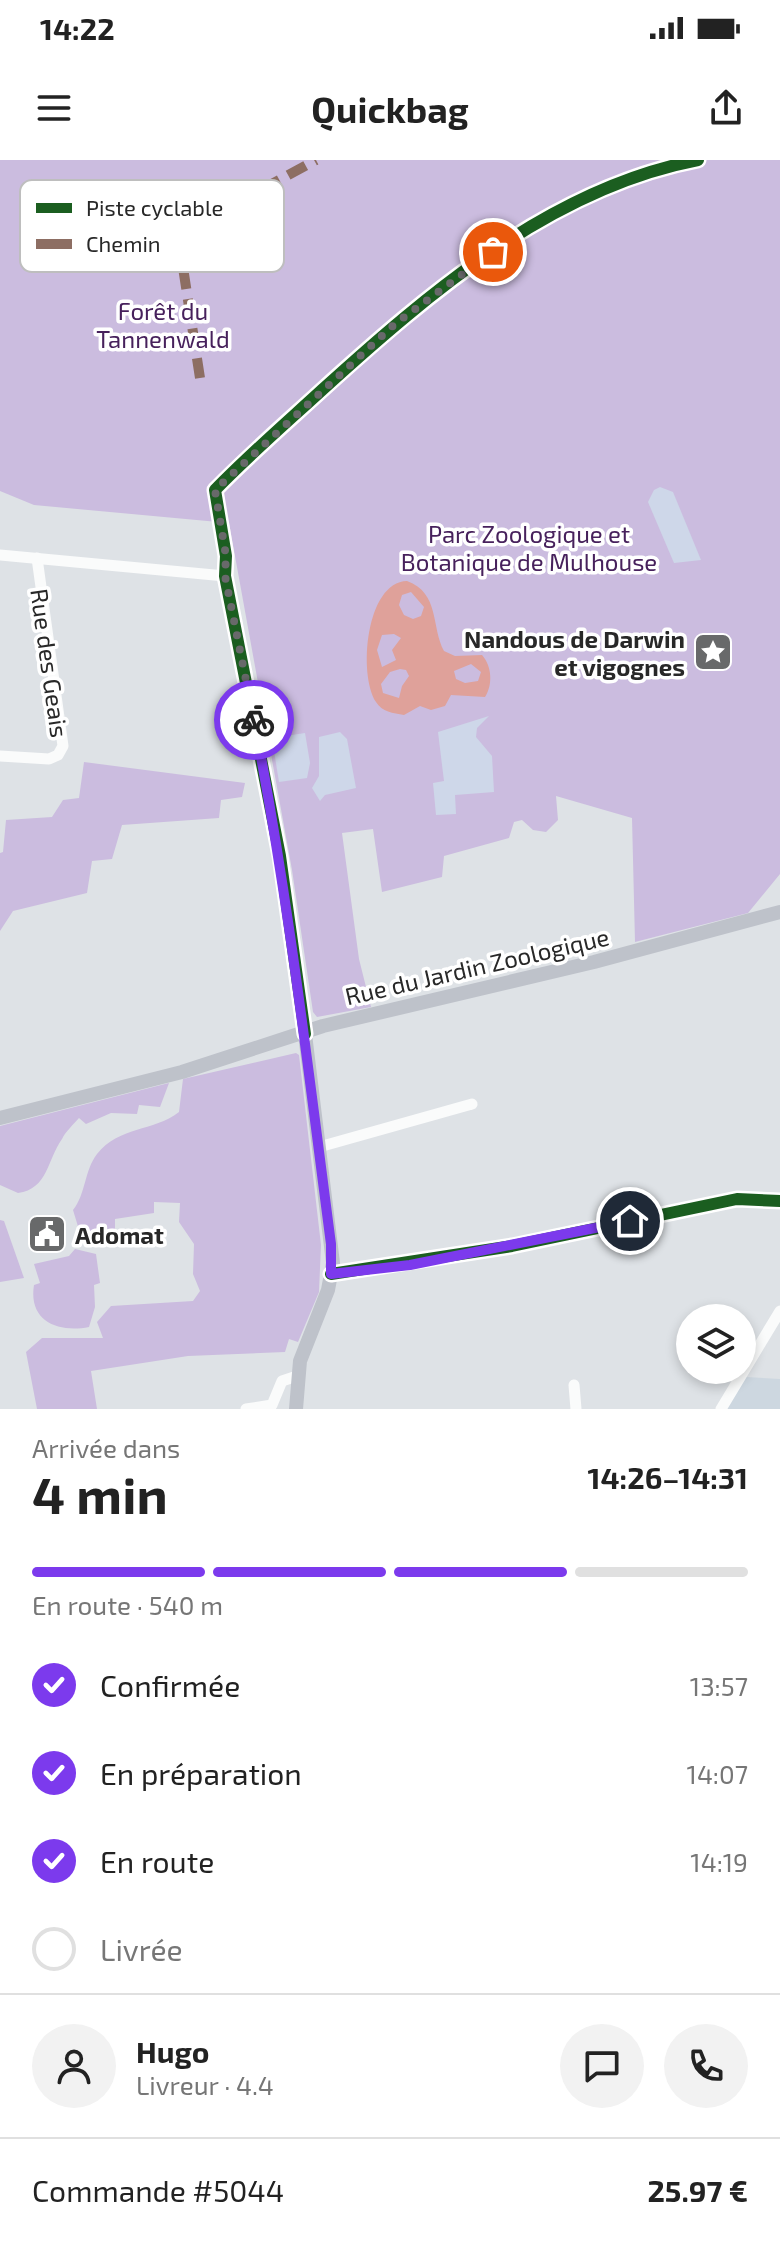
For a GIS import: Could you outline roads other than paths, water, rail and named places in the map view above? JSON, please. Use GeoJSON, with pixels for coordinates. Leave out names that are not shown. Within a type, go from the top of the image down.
{"type":"FeatureCollection","features":[{"type":"Feature","properties":{"kind":"main road","name":"Rue du Jardin Zoologique"},"geometry":{"type":"LineString","coordinates":[[0,1118],[182,1072],[323,1026],[580,965],[780,912]]}},
{"type":"Feature","properties":{"kind":"main road"},"geometry":{"type":"LineString","coordinates":[[296,1409],[297,1376],[331,1274],[332,1252],[305,1034]]}},
{"type":"Feature","properties":{"kind":"street"},"geometry":{"type":"LineString","coordinates":[[305,1034],[280,856],[225,576],[226,556],[215,490],[396,323],[493,252],[578,200],[623,180],[698,160]]}},
{"type":"Feature","properties":{"kind":"street"},"geometry":{"type":"LineString","coordinates":[[0,555],[225,576]]}},
{"type":"Feature","properties":{"kind":"street","name":"Rue des Geais"},"geometry":{"type":"LineString","coordinates":[[0,756],[49,759],[58,755],[63,746],[37,558]]}},
{"type":"Feature","properties":{"kind":"street"},"geometry":{"type":"LineString","coordinates":[[319,1147],[472,1104]]}},
{"type":"Feature","properties":{"kind":"street"},"geometry":{"type":"LineString","coordinates":[[331,1274],[512,1246],[737,1199],[780,1201]]}},
{"type":"Feature","properties":{"kind":"street"},"geometry":{"type":"LineString","coordinates":[[721,1409],[780,1311]]}},
{"type":"Feature","properties":{"kind":"street"},"geometry":{"type":"LineString","coordinates":[[246,1409],[272,1405],[282,1381],[297,1376]]}},
{"type":"Feature","properties":{"kind":"street"},"geometry":{"type":"LineString","coordinates":[[574,1385],[576,1409]]}},
{"type":"Feature","properties":{"kind":"place","name":"Nandous de Darwin et vigognes"},"geometry":{"type":"Point","coordinates":[713,652]}},
{"type":"Feature","properties":{"kind":"place","name":"Adomat"},"geometry":{"type":"Point","coordinates":[47,1234]}},
{"type":"Feature","properties":{"kind":"park label","name":"Forêt du Tannenwald"},"geometry":{"type":"Point","coordinates":[163,324]}},
{"type":"Feature","properties":{"kind":"park label","name":"Parc Zoologique et Botanique de Mulhouse"},"geometry":{"type":"Point","coordinates":[529,547]}}]}
